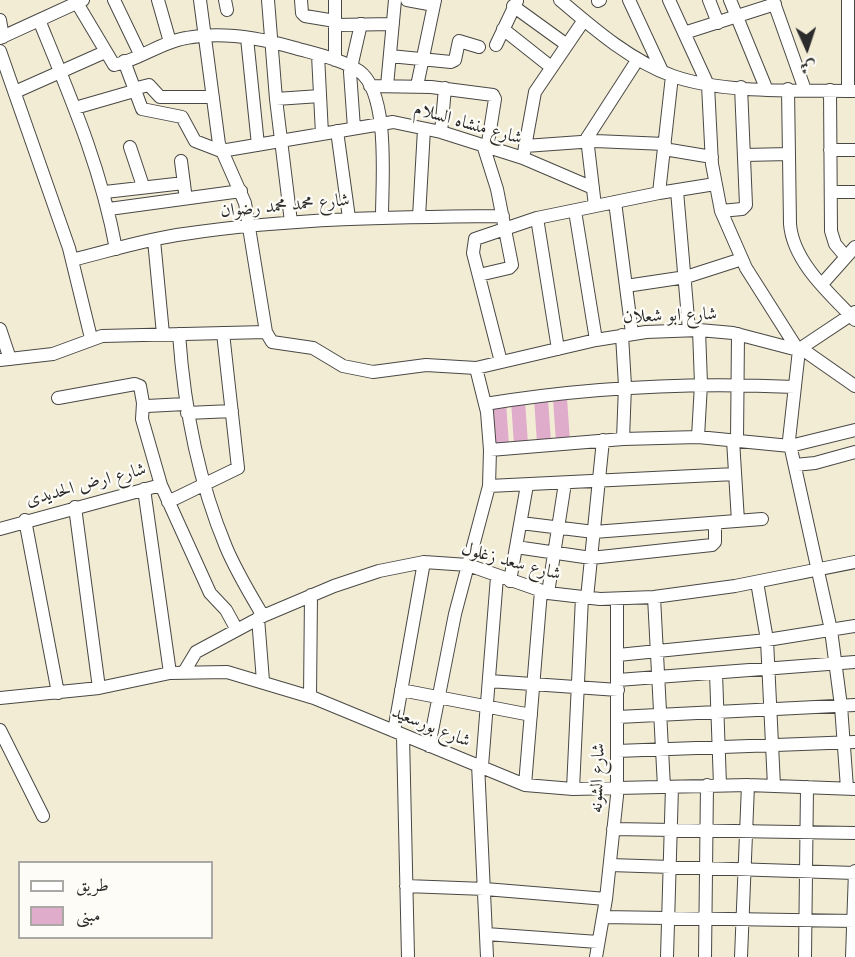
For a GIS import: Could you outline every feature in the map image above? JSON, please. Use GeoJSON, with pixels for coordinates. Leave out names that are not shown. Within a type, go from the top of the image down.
{"type":"FeatureCollection","features":[{"type":"Feature","properties":{"kind":"street"},"geometry":{"type":"LineString","coordinates":[[114,0],[140,54]]}},
{"type":"Feature","properties":{"kind":"street"},"geometry":{"type":"LineString","coordinates":[[158,0],[170,42]]}},
{"type":"Feature","properties":{"kind":"street"},"geometry":{"type":"LineString","coordinates":[[0,329],[5,360],[61,352],[91,338],[266,332],[241,191],[221,151],[200,0]]}},
{"type":"Feature","properties":{"kind":"street"},"geometry":{"type":"LineString","coordinates":[[268,0],[276,99],[291,222]]}},
{"type":"Feature","properties":{"kind":"street"},"geometry":{"type":"LineString","coordinates":[[301,0],[304,15],[335,23],[393,24]]}},
{"type":"Feature","properties":{"kind":"street"},"geometry":{"type":"LineString","coordinates":[[335,0],[335,60]]}},
{"type":"Feature","properties":{"kind":"street"},"geometry":{"type":"LineString","coordinates":[[387,86],[395,0]]}},
{"type":"Feature","properties":{"kind":"street"},"geometry":{"type":"LineString","coordinates":[[406,0],[435,2],[417,86]]}},
{"type":"Feature","properties":{"kind":"street"},"geometry":{"type":"LineString","coordinates":[[560,0],[638,59],[667,73],[708,85],[851,91],[848,0]]}},
{"type":"Feature","properties":{"kind":"street"},"geometry":{"type":"LineString","coordinates":[[629,0],[667,73],[664,147],[659,193]]}},
{"type":"Feature","properties":{"kind":"street"},"geometry":{"type":"LineString","coordinates":[[669,0],[708,85],[715,184],[721,211],[742,259],[800,350],[855,386]]}},
{"type":"Feature","properties":{"kind":"street"},"geometry":{"type":"LineString","coordinates":[[709,0],[718,23]]}},
{"type":"Feature","properties":{"kind":"street"},"geometry":{"type":"LineString","coordinates":[[730,0],[766,88]]}},
{"type":"Feature","properties":{"kind":"street"},"geometry":{"type":"LineString","coordinates":[[0,20],[1,37],[76,2],[112,64],[121,63],[170,42],[206,36],[271,41],[351,67],[363,75],[370,86],[382,123],[382,216]]}},
{"type":"Feature","properties":{"kind":"street"},"geometry":{"type":"LineString","coordinates":[[684,33],[737,17],[774,2],[805,90]]}},
{"type":"Feature","properties":{"kind":"street"},"geometry":{"type":"LineString","coordinates":[[496,45],[515,3],[567,45]]}},
{"type":"Feature","properties":{"kind":"street"},"geometry":{"type":"LineString","coordinates":[[39,20],[75,108],[105,192],[116,249]]}},
{"type":"Feature","properties":{"kind":"street"},"geometry":{"type":"LineString","coordinates":[[584,20],[532,98],[524,152],[586,141],[664,147],[712,157]]}},
{"type":"Feature","properties":{"kind":"street"},"geometry":{"type":"LineString","coordinates":[[354,128],[351,67],[361,24]]}},
{"type":"Feature","properties":{"kind":"street"},"geometry":{"type":"LineString","coordinates":[[502,29],[552,67]]}},
{"type":"Feature","properties":{"kind":"street"},"geometry":{"type":"LineString","coordinates":[[247,38],[258,145]]}},
{"type":"Feature","properties":{"kind":"street"},"geometry":{"type":"LineString","coordinates":[[390,56],[453,61],[459,41],[478,47]]}},
{"type":"Feature","properties":{"kind":"street"},"geometry":{"type":"LineString","coordinates":[[0,51],[72,260],[91,338]]}},
{"type":"Feature","properties":{"kind":"street"},"geometry":{"type":"LineString","coordinates":[[15,92],[105,52]]}},
{"type":"Feature","properties":{"kind":"street"},"geometry":{"type":"LineString","coordinates":[[318,55],[322,134]]}},
{"type":"Feature","properties":{"kind":"street"},"geometry":{"type":"LineString","coordinates":[[595,206],[586,141],[638,59]]}},
{"type":"Feature","properties":{"kind":"street"},"geometry":{"type":"LineString","coordinates":[[121,63],[142,109],[182,117],[195,141],[221,151]]}},
{"type":"Feature","properties":{"kind":"street"},"geometry":{"type":"LineString","coordinates":[[75,108],[149,85],[160,97],[213,98]]}},
{"type":"Feature","properties":{"kind":"street"},"geometry":{"type":"LineString","coordinates":[[370,86],[445,88],[490,94],[495,97],[486,148],[505,223],[512,266],[478,275]]}},
{"type":"Feature","properties":{"kind":"street"},"geometry":{"type":"LineString","coordinates":[[721,211],[742,209],[746,206],[741,87]]}},
{"type":"Feature","properties":{"kind":"street"},"geometry":{"type":"LineString","coordinates":[[441,132],[445,88]]}},
{"type":"Feature","properties":{"kind":"street"},"geometry":{"type":"LineString","coordinates":[[788,88],[790,233],[801,258],[822,284],[854,316],[800,350]]}},
{"type":"Feature","properties":{"kind":"street"},"geometry":{"type":"LineString","coordinates":[[830,90],[832,238],[846,257]]}},
{"type":"Feature","properties":{"kind":"street"},"geometry":{"type":"LineString","coordinates":[[276,99],[320,96]]}},
{"type":"Feature","properties":{"kind":"street","name":"شارع منشاه السلام"},"geometry":{"type":"LineString","coordinates":[[221,151],[382,123],[441,132],[486,148],[524,152],[593,188]]}},
{"type":"Feature","properties":{"kind":"street"},"geometry":{"type":"LineString","coordinates":[[419,217],[424,129]]}},
{"type":"Feature","properties":{"kind":"street"},"geometry":{"type":"LineString","coordinates":[[337,131],[349,218]]}},
{"type":"Feature","properties":{"kind":"street"},"geometry":{"type":"LineString","coordinates":[[130,147],[143,186]]}},
{"type":"Feature","properties":{"kind":"street"},"geometry":{"type":"LineString","coordinates":[[830,150],[855,150]]}},
{"type":"Feature","properties":{"kind":"street"},"geometry":{"type":"LineString","coordinates":[[744,154],[789,153]]}},
{"type":"Feature","properties":{"kind":"street"},"geometry":{"type":"LineString","coordinates":[[182,161],[186,199]]}},
{"type":"Feature","properties":{"kind":"street"},"geometry":{"type":"LineString","coordinates":[[105,192],[184,183]]}},
{"type":"Feature","properties":{"kind":"street"},"geometry":{"type":"LineString","coordinates":[[501,362],[472,253],[473,242],[479,237],[505,223],[715,184]]}},
{"type":"Feature","properties":{"kind":"street"},"geometry":{"type":"LineString","coordinates":[[109,209],[241,191]]}},
{"type":"Feature","properties":{"kind":"street"},"geometry":{"type":"LineString","coordinates":[[677,191],[701,384],[698,437]]}},
{"type":"Feature","properties":{"kind":"street"},"geometry":{"type":"LineString","coordinates":[[831,192],[855,192]]}},
{"type":"Feature","properties":{"kind":"street"},"geometry":{"type":"LineString","coordinates":[[615,202],[626,286],[627,334],[623,439]]}},
{"type":"Feature","properties":{"kind":"street"},"geometry":{"type":"LineString","coordinates":[[574,211],[596,340]]}},
{"type":"Feature","properties":{"kind":"street","name":"شارع محمد محمد رضوان"},"geometry":{"type":"LineString","coordinates":[[72,260],[182,234],[291,222],[382,216],[505,223]]}},
{"type":"Feature","properties":{"kind":"street"},"geometry":{"type":"LineString","coordinates":[[537,218],[558,349]]}},
{"type":"Feature","properties":{"kind":"street"},"geometry":{"type":"LineString","coordinates":[[154,240],[163,334]]}},
{"type":"Feature","properties":{"kind":"street"},"geometry":{"type":"LineString","coordinates":[[822,284],[855,247]]}},
{"type":"Feature","properties":{"kind":"street"},"geometry":{"type":"LineString","coordinates":[[626,286],[686,277],[742,259]]}},
{"type":"Feature","properties":{"kind":"street","name":"شارع ابو شعلان"},"geometry":{"type":"LineString","coordinates":[[266,332],[269,339],[275,343],[313,348],[343,366],[362,372],[426,365],[476,368],[627,334],[694,330],[738,334],[800,350]]}},
{"type":"Feature","properties":{"kind":"street"},"geometry":{"type":"LineString","coordinates":[[168,502],[238,468],[223,333]]}},
{"type":"Feature","properties":{"kind":"street"},"geometry":{"type":"LineString","coordinates":[[179,334],[186,409],[206,483],[226,548],[261,617],[263,681]]}},
{"type":"Feature","properties":{"kind":"street"},"geometry":{"type":"LineString","coordinates":[[738,334],[735,440],[738,521]]}},
{"type":"Feature","properties":{"kind":"street"},"geometry":{"type":"LineString","coordinates":[[800,350],[790,446],[831,630],[841,706],[849,742],[851,789]]}},
{"type":"Feature","properties":{"kind":"street"},"geometry":{"type":"LineString","coordinates":[[429,746],[455,614],[489,486],[490,450],[485,404],[476,368]]}},
{"type":"Feature","properties":{"kind":"street"},"geometry":{"type":"LineString","coordinates":[[485,404],[555,392],[625,386],[737,384],[795,387]]}},
{"type":"Feature","properties":{"kind":"street"},"geometry":{"type":"LineString","coordinates":[[58,398],[138,385],[143,404],[142,419],[160,485]]}},
{"type":"Feature","properties":{"kind":"street"},"geometry":{"type":"LineString","coordinates":[[143,404],[232,411]]}},
{"type":"Feature","properties":{"kind":"street"},"geometry":{"type":"LineString","coordinates":[[490,450],[603,440],[698,437],[790,446],[855,430]]}},
{"type":"Feature","properties":{"kind":"street"},"geometry":{"type":"LineString","coordinates":[[573,789],[585,597],[603,440]]}},
{"type":"Feature","properties":{"kind":"street"},"geometry":{"type":"LineString","coordinates":[[795,465],[815,463],[855,452]]}},
{"type":"Feature","properties":{"kind":"street"},"geometry":{"type":"LineString","coordinates":[[489,486],[735,474]]}},
{"type":"Feature","properties":{"kind":"street"},"geometry":{"type":"LineString","coordinates":[[525,785],[533,684],[544,592],[554,555],[565,483]]}},
{"type":"Feature","properties":{"kind":"street","name":"شارع ارض الحديدى"},"geometry":{"type":"LineString","coordinates":[[0,529],[25,520],[160,485],[210,593],[226,610],[237,630]]}},
{"type":"Feature","properties":{"kind":"street"},"geometry":{"type":"LineString","coordinates":[[510,581],[527,485]]}},
{"type":"Feature","properties":{"kind":"street"},"geometry":{"type":"LineString","coordinates":[[144,489],[170,673]]}},
{"type":"Feature","properties":{"kind":"street"},"geometry":{"type":"LineString","coordinates":[[75,507],[99,688]]}},
{"type":"Feature","properties":{"kind":"street"},"geometry":{"type":"LineString","coordinates":[[521,523],[594,532],[762,519]]}},
{"type":"Feature","properties":{"kind":"street"},"geometry":{"type":"LineString","coordinates":[[25,520],[58,693]]}},
{"type":"Feature","properties":{"kind":"street"},"geometry":{"type":"LineString","coordinates":[[516,547],[554,555],[591,558],[712,545],[716,539],[715,523]]}},
{"type":"Feature","properties":{"kind":"street"},"geometry":{"type":"LineString","coordinates":[[408,957],[398,734],[401,690],[424,562]]}},
{"type":"Feature","properties":{"kind":"street","name":"شارع سعد زغلول"},"geometry":{"type":"LineString","coordinates":[[184,672],[196,651],[261,617],[311,595],[379,571],[424,562],[468,565],[544,592],[617,599],[654,597],[757,582],[855,562]]}},
{"type":"Feature","properties":{"kind":"street"},"geometry":{"type":"LineString","coordinates":[[487,957],[480,765],[497,577]]}},
{"type":"Feature","properties":{"kind":"street"},"geometry":{"type":"LineString","coordinates":[[757,582],[767,640],[774,786]]}},
{"type":"Feature","properties":{"kind":"street"},"geometry":{"type":"LineString","coordinates":[[310,697],[311,595]]}},
{"type":"Feature","properties":{"kind":"street"},"geometry":{"type":"LineString","coordinates":[[654,597],[662,750],[668,787],[670,830],[667,957]]}},
{"type":"Feature","properties":{"kind":"street","name":"شارع الشونه"},"geometry":{"type":"LineString","coordinates":[[596,957],[606,899],[617,788],[617,599]]}},
{"type":"Feature","properties":{"kind":"street"},"geometry":{"type":"LineString","coordinates":[[618,655],[657,653],[767,640],[855,626]]}},
{"type":"Feature","properties":{"kind":"street"},"geometry":{"type":"LineString","coordinates":[[489,681],[578,687],[618,685],[658,677],[855,662]]}},
{"type":"Feature","properties":{"kind":"street","name":"شارع بورسعيد"},"geometry":{"type":"LineString","coordinates":[[0,698],[99,688],[170,673],[227,672],[310,697],[525,785],[573,789],[714,785],[851,789]]}},
{"type":"Feature","properties":{"kind":"street"},"geometry":{"type":"LineString","coordinates":[[705,957],[707,831],[719,747],[716,673]]}},
{"type":"Feature","properties":{"kind":"street"},"geometry":{"type":"LineString","coordinates":[[401,690],[531,715]]}},
{"type":"Feature","properties":{"kind":"street"},"geometry":{"type":"LineString","coordinates":[[618,717],[855,705]]}},
{"type":"Feature","properties":{"kind":"street"},"geometry":{"type":"LineString","coordinates":[[0,730],[43,816]]}},
{"type":"Feature","properties":{"kind":"street"},"geometry":{"type":"LineString","coordinates":[[617,751],[849,742]]}},
{"type":"Feature","properties":{"kind":"street"},"geometry":{"type":"LineString","coordinates":[[741,957],[748,785]]}},
{"type":"Feature","properties":{"kind":"street"},"geometry":{"type":"LineString","coordinates":[[805,957],[807,787]]}},
{"type":"Feature","properties":{"kind":"street"},"geometry":{"type":"LineString","coordinates":[[614,830],[855,833]]}},
{"type":"Feature","properties":{"kind":"street"},"geometry":{"type":"LineString","coordinates":[[610,865],[855,872],[852,957]]}},
{"type":"Feature","properties":{"kind":"street"},"geometry":{"type":"LineString","coordinates":[[406,886],[485,888],[606,899]]}},
{"type":"Feature","properties":{"kind":"street"},"geometry":{"type":"LineString","coordinates":[[603,917],[854,921]]}},
{"type":"Feature","properties":{"kind":"street"},"geometry":{"type":"LineString","coordinates":[[486,934],[598,942]]}},
{"type":"Feature","properties":{"kind":"building"},"geometry":{"type":"Polygon","coordinates":[[[567,398],[570,441],[556,442],[553,399],[567,398]]]}},
{"type":"Feature","properties":{"kind":"building"},"geometry":{"type":"Polygon","coordinates":[[[534,399],[548,399],[551,442],[537,443],[534,399]]]}},
{"type":"Feature","properties":{"kind":"building"},"geometry":{"type":"Polygon","coordinates":[[[511,401],[525,401],[528,444],[514,445],[511,401]]]}},
{"type":"Feature","properties":{"kind":"building"},"geometry":{"type":"Polygon","coordinates":[[[506,402],[509,445],[495,446],[492,403],[506,402]]]}}]}
